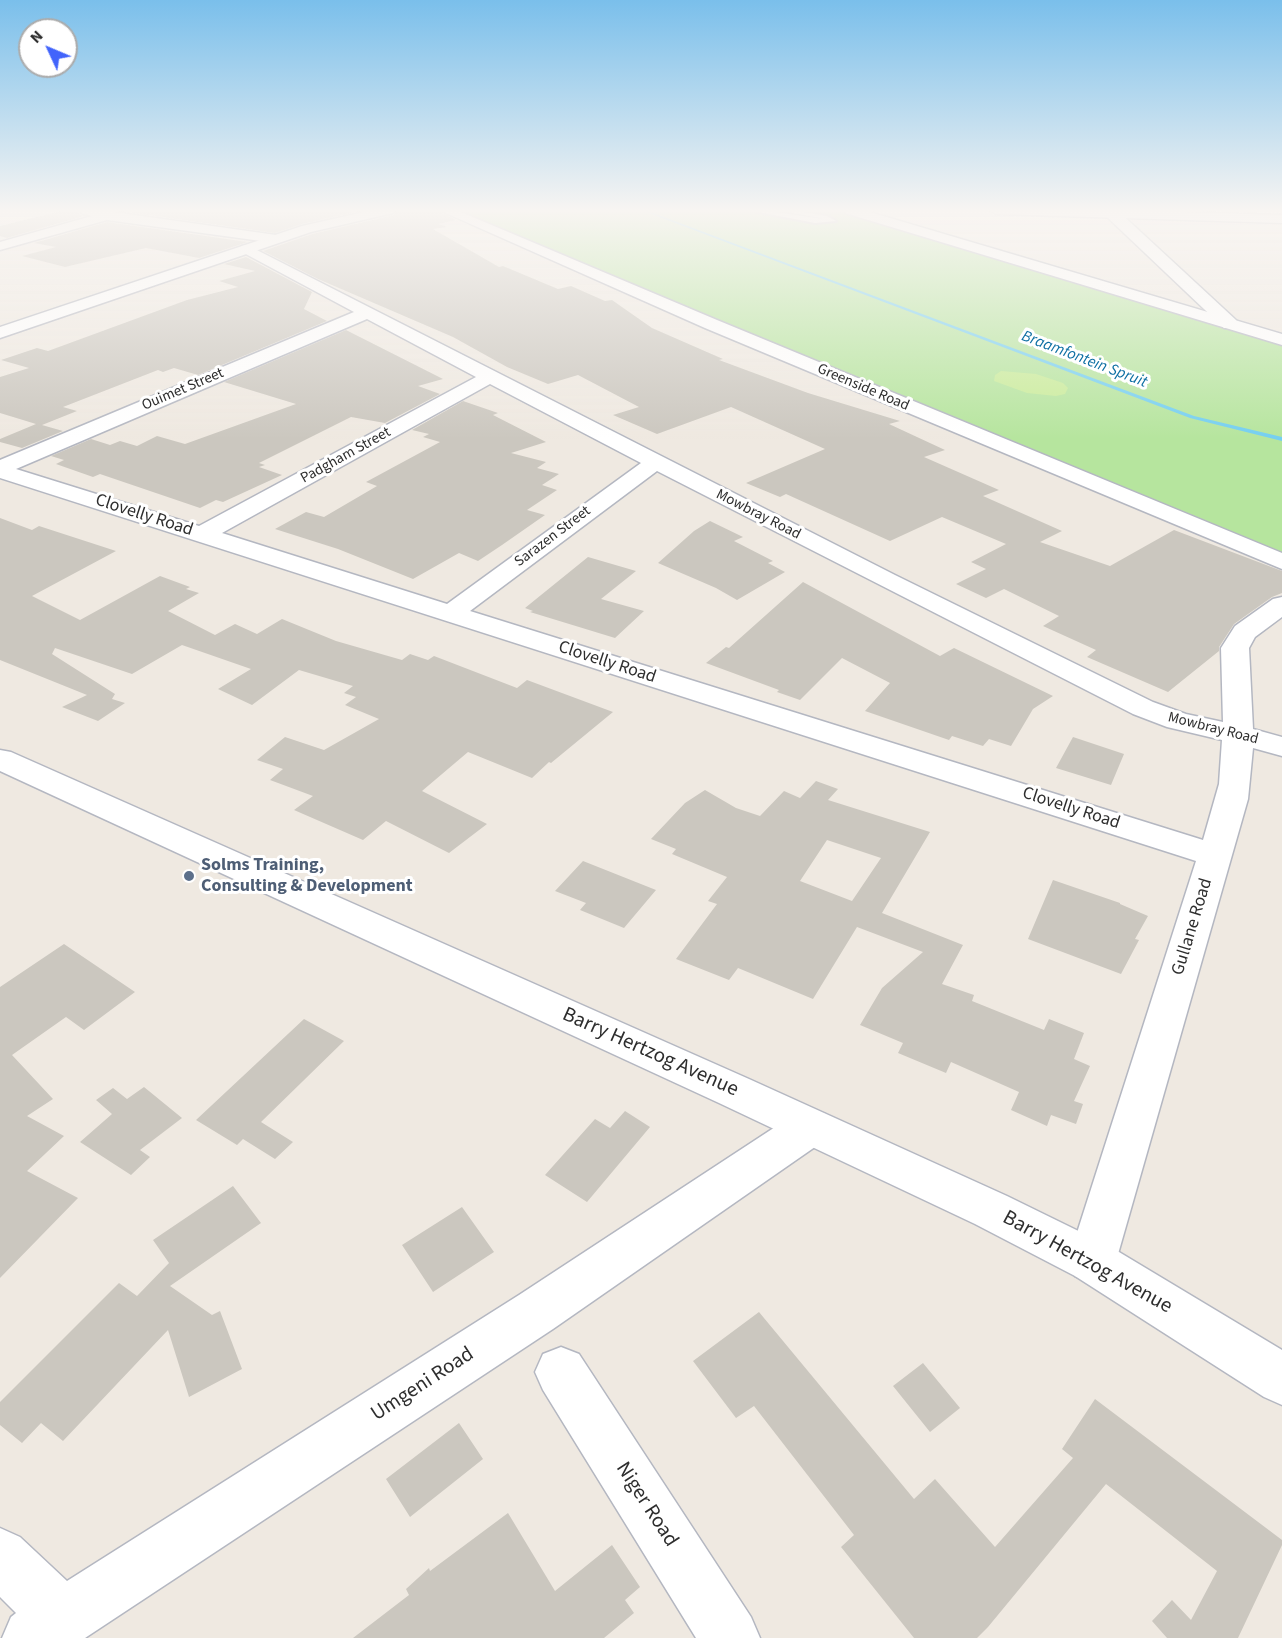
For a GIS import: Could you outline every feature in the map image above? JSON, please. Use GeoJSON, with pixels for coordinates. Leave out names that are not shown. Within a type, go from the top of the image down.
{"type":"FeatureCollection","features":[{"type":"Feature","properties":{"kind":"street"},"geometry":{"type":"LineString","coordinates":[[0,333],[137,286]]}},
{"type":"Feature","properties":{"kind":"street","name":"Mowbray Road"},"geometry":{"type":"LineString","coordinates":[[317,286],[886,580],[1143,708],[1178,721],[1238,734],[1282,747]]}},
{"type":"Feature","properties":{"kind":"street","name":"Greenside Road"},"geometry":{"type":"LineString","coordinates":[[623,286],[1282,562]]}},
{"type":"Feature","properties":{"kind":"street"},"geometry":{"type":"LineString","coordinates":[[1105,286],[1282,340]]}},
{"type":"Feature","properties":{"kind":"street"},"geometry":{"type":"LineString","coordinates":[[1190,286],[1230,324]]}},
{"type":"Feature","properties":{"kind":"street","name":"Ouimet Street"},"geometry":{"type":"LineString","coordinates":[[0,470],[366,313]]}},
{"type":"Feature","properties":{"kind":"street","name":"Padgham Street"},"geometry":{"type":"LineString","coordinates":[[201,535],[490,377]]}},
{"type":"Feature","properties":{"kind":"street","name":"Sarazen Street"},"geometry":{"type":"LineString","coordinates":[[451,614],[655,462]]}},
{"type":"Feature","properties":{"kind":"street","name":"Clovelly Road"},"geometry":{"type":"LineString","coordinates":[[0,470],[1214,855]]}},
{"type":"Feature","properties":{"kind":"street","name":"Gullane Road"},"geometry":{"type":"LineString","coordinates":[[1092,1262],[1235,784],[1238,734],[1235,648],[1245,632],[1282,606]]}},
{"type":"Feature","properties":{"kind":"street","name":"Barry Hertzog Avenue"},"geometry":{"type":"LineString","coordinates":[[0,759],[991,1210],[1092,1262],[1153,1297],[1282,1379]]}},
{"type":"Feature","properties":{"kind":"street","name":"Umgeni Road"},"geometry":{"type":"LineString","coordinates":[[47,1628],[536,1312],[810,1127]]}},
{"type":"Feature","properties":{"kind":"street","name":"Niger Road"},"geometry":{"type":"LineString","coordinates":[[561,1372],[730,1638]]}},
{"type":"Feature","properties":{"kind":"street"},"geometry":{"type":"LineString","coordinates":[[0,1557],[47,1628]]}},
{"type":"Feature","properties":{"kind":"green space"},"geometry":{"type":"Polygon","coordinates":[[[636,286],[1106,286],[1282,339],[1282,557],[636,286]]]}},
{"type":"Feature","properties":{"kind":"green space"},"geometry":{"type":"Polygon","coordinates":[[[1001,371],[1036,374],[1063,383],[1068,388],[1065,394],[1056,396],[1027,393],[994,381],[995,375],[1001,371]]]}},
{"type":"Feature","properties":{"kind":"building"},"geometry":{"type":"Polygon","coordinates":[[[236,286],[302,286],[312,292],[304,309],[327,321],[198,375],[174,368],[163,372],[158,370],[63,407],[77,411],[42,425],[63,431],[22,448],[0,442],[0,439],[36,424],[0,413],[0,377],[29,368],[1,360],[37,348],[48,351],[187,300],[238,287],[236,286]]]}},
{"type":"Feature","properties":{"kind":"building"},"geometry":{"type":"Polygon","coordinates":[[[335,286],[552,286],[558,289],[572,286],[605,301],[612,300],[652,328],[723,359],[719,360],[808,393],[900,421],[889,424],[945,450],[924,457],[999,490],[983,496],[1062,531],[1040,542],[1110,566],[1174,530],[1282,571],[1282,593],[1272,597],[1234,624],[1219,647],[1219,651],[1168,692],[1087,657],[1096,650],[1043,626],[1059,616],[1004,589],[986,598],[956,584],[986,569],[971,562],[1006,544],[942,517],[890,541],[786,494],[780,497],[746,483],[825,449],[731,407],[657,434],[613,415],[639,407],[578,375],[548,384],[507,367],[453,337],[335,286]]]}},
{"type":"Feature","properties":{"kind":"building"},"geometry":{"type":"Polygon","coordinates":[[[346,330],[443,379],[418,386],[440,394],[385,423],[351,417],[259,463],[265,465],[259,467],[282,475],[223,502],[216,500],[200,508],[100,474],[93,477],[56,464],[64,460],[51,456],[91,439],[110,445],[120,441],[137,446],[157,436],[185,444],[296,404],[224,382],[346,330]]]}},
{"type":"Feature","properties":{"kind":"building"},"geometry":{"type":"Polygon","coordinates":[[[463,401],[498,413],[493,415],[546,442],[511,453],[546,462],[537,468],[559,474],[542,485],[557,490],[527,510],[545,515],[502,545],[478,561],[459,553],[413,579],[338,549],[275,529],[306,512],[324,517],[377,486],[366,482],[440,442],[423,437],[429,434],[412,430],[463,401]]]}},
{"type":"Feature","properties":{"kind":"building"},"geometry":{"type":"Polygon","coordinates":[[[0,518],[32,530],[39,526],[116,551],[32,596],[80,620],[160,576],[190,587],[186,589],[199,593],[168,611],[215,635],[235,624],[257,634],[282,619],[336,641],[402,660],[410,654],[428,660],[434,656],[517,688],[527,680],[613,712],[532,778],[468,752],[422,791],[487,824],[449,853],[386,821],[363,840],[294,810],[313,796],[270,780],[283,769],[257,760],[285,737],[324,750],[379,719],[345,705],[356,697],[344,693],[353,686],[299,670],[252,705],[218,689],[251,669],[182,645],[132,674],[55,648],[52,654],[115,694],[112,699],[125,703],[98,721],[62,707],[87,695],[0,660],[0,518]]]}},
{"type":"Feature","properties":{"kind":"building"},"geometry":{"type":"Polygon","coordinates":[[[710,521],[743,537],[734,541],[773,561],[768,563],[785,572],[737,600],[716,588],[658,563],[694,531],[710,521]]]}},
{"type":"Feature","properties":{"kind":"building"},"geometry":{"type":"Polygon","coordinates":[[[588,557],[636,571],[601,599],[644,611],[615,638],[530,612],[533,611],[525,608],[588,557]]]}},
{"type":"Feature","properties":{"kind":"building"},"geometry":{"type":"Polygon","coordinates":[[[803,582],[940,656],[954,648],[1053,696],[1033,709],[1011,746],[989,739],[983,746],[952,736],[949,740],[865,711],[890,683],[842,658],[800,700],[706,663],[726,647],[729,648],[803,582]]]}},
{"type":"Feature","properties":{"kind":"building"},"geometry":{"type":"Polygon","coordinates":[[[1073,737],[1124,754],[1111,785],[1056,768],[1073,737]]]}},
{"type":"Feature","properties":{"kind":"building"},"geometry":{"type":"Polygon","coordinates":[[[816,781],[838,789],[828,800],[930,832],[882,913],[963,945],[942,984],[974,995],[972,1001],[1044,1030],[1049,1019],[1084,1033],[1074,1059],[1090,1066],[1074,1101],[1083,1104],[1076,1124],[1051,1115],[1047,1126],[1011,1110],[1019,1092],[951,1062],[946,1073],[898,1053],[903,1043],[860,1025],[882,988],[923,952],[857,927],[813,999],[738,968],[729,980],[676,959],[717,904],[708,901],[727,877],[672,854],[676,849],[651,839],[685,803],[705,790],[736,808],[760,816],[784,791],[800,798],[816,781]],[[827,840],[800,881],[852,901],[881,858],[827,840]]]}},
{"type":"Feature","properties":{"kind":"building"},"geometry":{"type":"Polygon","coordinates":[[[583,861],[656,890],[624,928],[580,910],[586,903],[555,891],[583,861]]]}},
{"type":"Feature","properties":{"kind":"building"},"geometry":{"type":"Polygon","coordinates":[[[1053,880],[1120,903],[1148,916],[1135,939],[1139,940],[1121,974],[1028,939],[1053,880]]]}},
{"type":"Feature","properties":{"kind":"building"},"geometry":{"type":"Polygon","coordinates":[[[64,944],[135,992],[84,1030],[66,1017],[12,1055],[53,1099],[27,1116],[64,1136],[27,1171],[78,1198],[0,1278],[0,987],[64,944]]]}},
{"type":"Feature","properties":{"kind":"building"},"geometry":{"type":"Polygon","coordinates":[[[304,1019],[344,1041],[261,1122],[293,1142],[275,1159],[243,1139],[237,1145],[196,1120],[304,1019]]]}},
{"type":"Feature","properties":{"kind":"building"},"geometry":{"type":"Polygon","coordinates":[[[144,1087],[182,1118],[140,1150],[150,1157],[131,1175],[80,1142],[112,1114],[96,1100],[113,1088],[127,1099],[144,1087]]]}},
{"type":"Feature","properties":{"kind":"building"},"geometry":{"type":"Polygon","coordinates":[[[625,1111],[650,1127],[587,1202],[545,1175],[595,1119],[610,1128],[625,1111]]]}},
{"type":"Feature","properties":{"kind":"building"},"geometry":{"type":"Polygon","coordinates":[[[233,1186],[261,1223],[170,1286],[212,1315],[220,1311],[242,1369],[189,1397],[168,1330],[63,1441],[41,1423],[22,1443],[0,1425],[0,1402],[119,1283],[137,1296],[169,1263],[153,1240],[233,1186]]]}},
{"type":"Feature","properties":{"kind":"building"},"geometry":{"type":"Polygon","coordinates":[[[462,1207],[494,1252],[433,1292],[402,1245],[462,1207]]]}},
{"type":"Feature","properties":{"kind":"building"},"geometry":{"type":"Polygon","coordinates":[[[759,1312],[914,1499],[935,1479],[995,1547],[1073,1458],[1062,1449],[1095,1399],[1282,1540],[1282,1545],[1238,1638],[1167,1638],[1152,1621],[1172,1600],[1191,1620],[1217,1571],[1106,1484],[977,1638],[914,1638],[841,1547],[854,1535],[754,1406],[736,1418],[693,1361],[759,1312]]]}},
{"type":"Feature","properties":{"kind":"building"},"geometry":{"type":"Polygon","coordinates":[[[923,1363],[960,1408],[930,1432],[893,1386],[923,1363]]]}},
{"type":"Feature","properties":{"kind":"building"},"geometry":{"type":"Polygon","coordinates":[[[459,1423],[483,1459],[410,1517],[386,1479],[459,1423]]]}},
{"type":"Feature","properties":{"kind":"building"},"geometry":{"type":"Polygon","coordinates":[[[508,1513],[555,1591],[612,1545],[640,1587],[625,1600],[634,1613],[604,1638],[353,1638],[409,1595],[406,1589],[429,1568],[430,1571],[508,1513]]]}},
{"type":"Feature","properties":{"kind":"waterway","name":"Braamfontein Spruit"},"geometry":{"type":"LineString","coordinates":[[846,286],[1192,417],[1282,439]]}},
{"type":"Feature","properties":{"kind":"place","name":"Solms Training, Consulting & Development"},"geometry":{"type":"Point","coordinates":[189,876]}}]}
